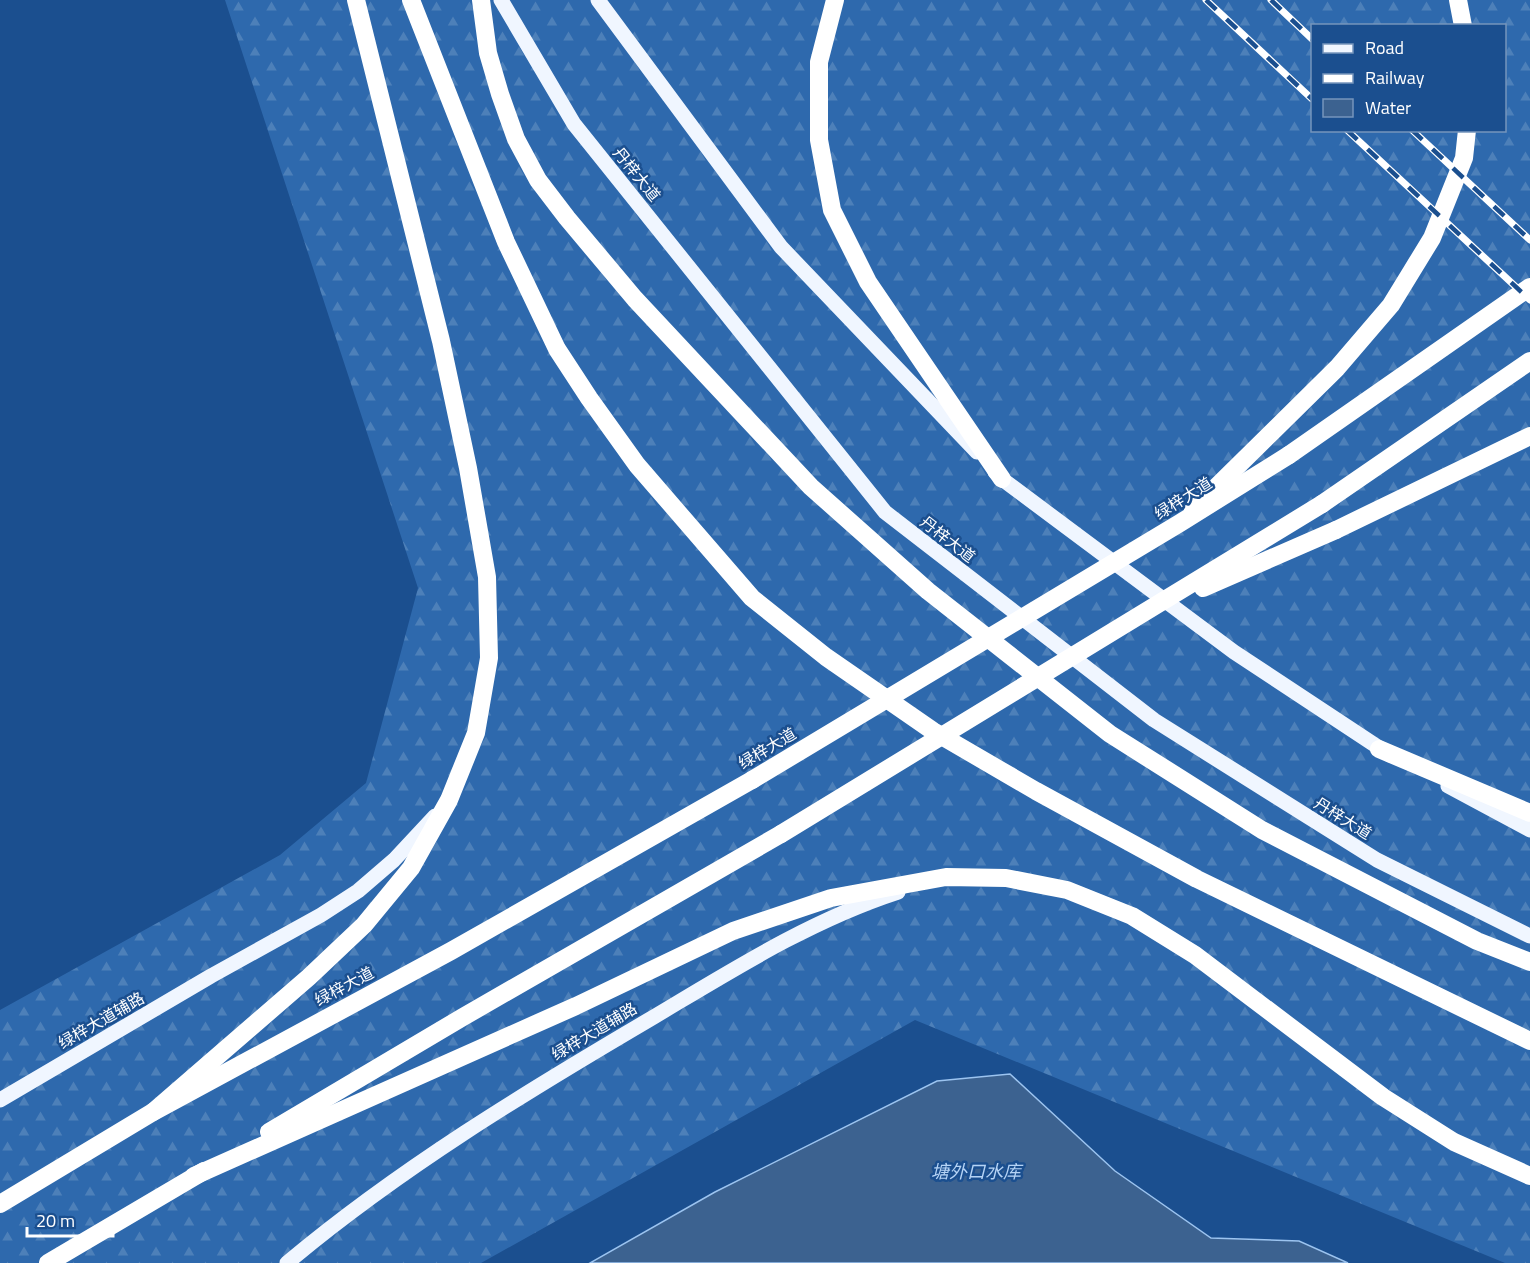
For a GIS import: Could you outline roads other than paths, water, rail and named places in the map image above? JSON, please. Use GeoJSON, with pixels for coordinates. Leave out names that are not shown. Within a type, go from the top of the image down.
{"type":"FeatureCollection","features":[{"type":"Feature","properties":{"kind":"highway"},"geometry":{"type":"LineString","coordinates":[[153,1112],[309,977],[364,925],[411,868],[449,800],[476,733],[488,669],[487,577],[468,468],[441,341],[356,0]]}},
{"type":"Feature","properties":{"kind":"highway"},"geometry":{"type":"LineString","coordinates":[[411,0],[506,242],[557,349],[637,465],[752,598],[826,657],[933,731],[1036,791],[1197,879],[1530,1041]]}},
{"type":"Feature","properties":{"kind":"highway"},"geometry":{"type":"LineString","coordinates":[[481,0],[488,53],[500,94],[516,139],[538,180],[635,299],[811,487],[928,591],[1110,734],[1262,830],[1477,941],[1530,962]]}},
{"type":"Feature","properties":{"kind":"highway"},"geometry":{"type":"LineString","coordinates":[[835,0],[819,62],[819,140],[832,210],[868,282],[1002,479]]}},
{"type":"Feature","properties":{"kind":"highway"},"geometry":{"type":"LineString","coordinates":[[1458,0],[1463,24]]}},
{"type":"Feature","properties":{"kind":"highway"},"geometry":{"type":"LineString","coordinates":[[1180,523],[1337,368],[1391,305],[1432,238],[1464,158],[1467,132]]}},
{"type":"Feature","properties":{"kind":"highway","name":"绿梓大道"},"geometry":{"type":"LineString","coordinates":[[0,1204],[153,1112],[451,951],[752,780],[1289,455],[1530,287]]}},
{"type":"Feature","properties":{"kind":"highway"},"geometry":{"type":"LineString","coordinates":[[48,1263],[463,1017],[781,834],[1322,504],[1530,361]]}},
{"type":"Feature","properties":{"kind":"highway"},"geometry":{"type":"LineString","coordinates":[[1140,615],[1336,530],[1530,436]]}},
{"type":"Feature","properties":{"kind":"highway"},"geometry":{"type":"LineString","coordinates":[[1379,749],[1530,813]]}},
{"type":"Feature","properties":{"kind":"highway"},"geometry":{"type":"LineString","coordinates":[[194,1176],[576,1006],[733,931],[831,898],[946,877],[1006,878],[1067,890],[1132,916],[1195,956],[1383,1097],[1454,1142],[1530,1176]]}},
{"type":"Feature","properties":{"kind":"main road","name":"丹梓大道"},"geometry":{"type":"LineString","coordinates":[[501,0],[574,124],[885,512],[1154,720],[1377,860],[1530,936]]}},
{"type":"Feature","properties":{"kind":"main road"},"geometry":{"type":"LineString","coordinates":[[598,0],[781,247],[1002,479],[1234,652],[1379,749],[1530,830]]}},
{"type":"Feature","properties":{"kind":"main road","name":"绿梓大道辅路"},"geometry":{"type":"LineString","coordinates":[[0,1100],[358,891],[394,860],[449,800]]}},
{"type":"Feature","properties":{"kind":"main road","name":"绿梓大道辅路"},"geometry":{"type":"LineString","coordinates":[[287,1263],[371,1198],[475,1126],[564,1069],[768,949],[857,906],[946,877]]}},
{"type":"Feature","properties":{"kind":"water","name":"塘外口水库"},"geometry":{"type":"Polygon","coordinates":[[[1010,1074],[1115,1171],[1211,1238],[1299,1241],[1348,1263],[590,1263],[715,1192],[937,1081],[1010,1074]]]}},
{"type":"Feature","properties":{"kind":"railway"},"geometry":{"type":"LineString","coordinates":[[1206,0],[1311,98]]}},
{"type":"Feature","properties":{"kind":"railway"},"geometry":{"type":"LineString","coordinates":[[1271,0],[1311,38]]}},
{"type":"Feature","properties":{"kind":"railway"},"geometry":{"type":"LineString","coordinates":[[1349,132],[1530,300]]}},
{"type":"Feature","properties":{"kind":"railway"},"geometry":{"type":"LineString","coordinates":[[1414,132],[1530,240]]}}]}
